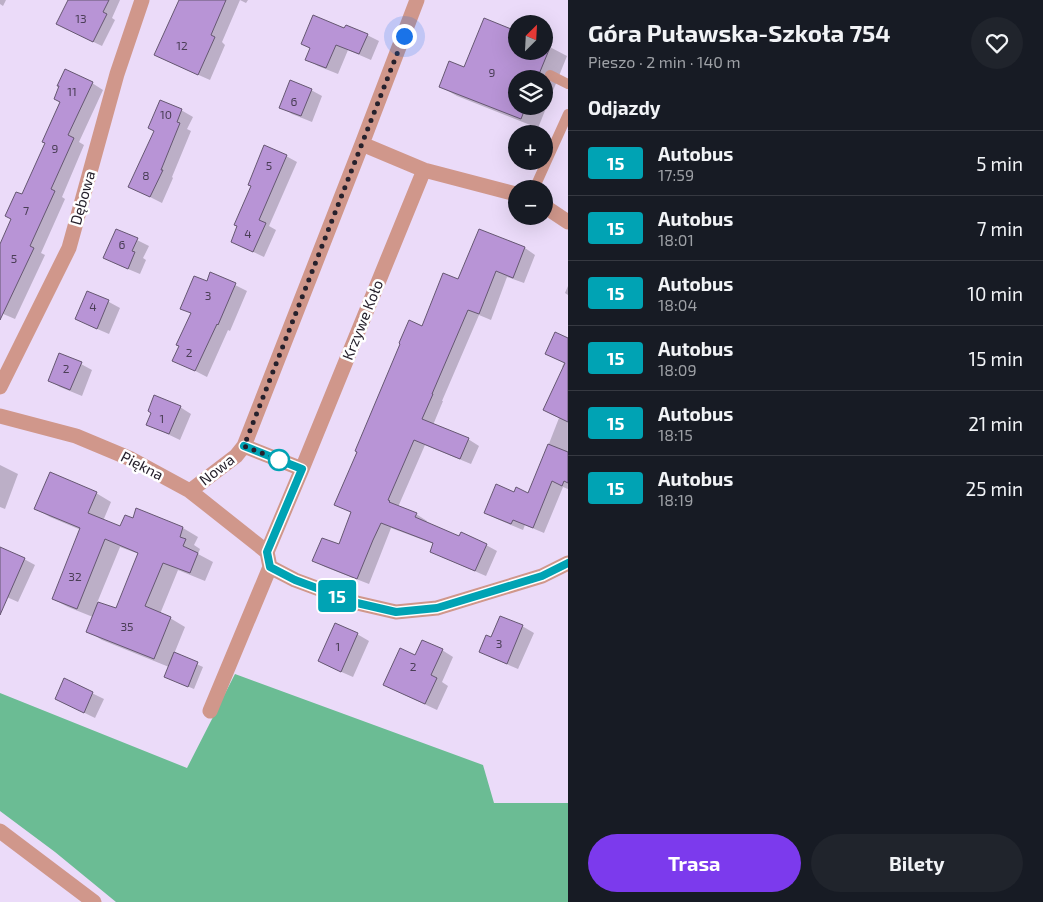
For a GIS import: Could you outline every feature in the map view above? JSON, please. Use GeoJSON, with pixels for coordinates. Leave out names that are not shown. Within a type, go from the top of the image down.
{"type":"FeatureCollection","features":[{"type":"Feature","properties":{"kind":"street","name":"Dębowa"},"geometry":{"type":"LineString","coordinates":[[0,387],[69,248],[118,74],[142,0]]}},
{"type":"Feature","properties":{"kind":"street","name":"Nowa"},"geometry":{"type":"LineString","coordinates":[[190,492],[236,456],[244,446],[417,0]]}},
{"type":"Feature","properties":{"kind":"street"},"geometry":{"type":"LineString","coordinates":[[362,144],[424,170],[508,192]]}},
{"type":"Feature","properties":{"kind":"street","name":"Krzywe Koło"},"geometry":{"type":"LineString","coordinates":[[210,711],[302,469],[424,170]]}},
{"type":"Feature","properties":{"kind":"street"},"geometry":{"type":"LineString","coordinates":[[553,212],[568,222]]}},
{"type":"Feature","properties":{"kind":"street","name":"Piękna"},"geometry":{"type":"LineString","coordinates":[[0,416],[76,436],[131,459],[190,492],[268,559]]}},
{"type":"Feature","properties":{"kind":"street"},"geometry":{"type":"LineString","coordinates":[[244,446],[302,469]]}},
{"type":"Feature","properties":{"kind":"street"},"geometry":{"type":"LineString","coordinates":[[268,559],[295,580],[357,603],[396,612],[437,608],[542,576],[568,563]]}},
{"type":"Feature","properties":{"kind":"street"},"geometry":{"type":"LineString","coordinates":[[0,831],[94,902]]}},
{"type":"Feature","properties":{"kind":"lane"},"geometry":{"type":"LineString","coordinates":[[553,76],[568,84]]}},
{"type":"Feature","properties":{"kind":"lane"},"geometry":{"type":"LineString","coordinates":[[538,180],[568,114]]}},
{"type":"Feature","properties":{"kind":"green space"},"geometry":{"type":"Polygon","coordinates":[[[235,674],[483,765],[494,803],[568,803],[568,902],[116,902],[55,852],[0,811],[0,693],[187,768],[235,674]]]}},
{"type":"Feature","properties":{"kind":"building"},"geometry":{"type":"Polygon","coordinates":[[[68,0],[109,0],[103,12],[107,14],[93,42],[56,24],[68,0]]]}},
{"type":"Feature","properties":{"kind":"building"},"geometry":{"type":"Polygon","coordinates":[[[179,0],[226,0],[211,35],[215,37],[198,75],[154,55],[179,0]]]}},
{"type":"Feature","properties":{"kind":"building"},"geometry":{"type":"Polygon","coordinates":[[[313,15],[344,28],[346,25],[368,34],[359,54],[336,45],[326,68],[305,60],[310,48],[301,44],[313,15]]]}},
{"type":"Feature","properties":{"kind":"building"},"geometry":{"type":"Polygon","coordinates":[[[484,18],[508,28],[508,60],[545,60],[541,70],[508,70],[508,114],[439,87],[449,61],[464,67],[484,18]]]}},
{"type":"Feature","properties":{"kind":"building"},"geometry":{"type":"Polygon","coordinates":[[[65,69],[93,82],[68,135],[74,138],[51,189],[55,191],[30,246],[34,248],[0,320],[0,244],[11,219],[5,216],[16,192],[22,194],[45,143],[42,142],[60,102],[54,99],[59,86],[57,86],[65,69]]]}},
{"type":"Feature","properties":{"kind":"building"},"geometry":{"type":"Polygon","coordinates":[[[290,80],[312,89],[301,116],[279,108],[290,80]]]}},
{"type":"Feature","properties":{"kind":"building"},"geometry":{"type":"Polygon","coordinates":[[[160,100],[182,109],[177,122],[180,123],[161,170],[163,170],[150,197],[128,187],[154,131],[148,128],[160,100]]]}},
{"type":"Feature","properties":{"kind":"building"},"geometry":{"type":"Polygon","coordinates":[[[511,115],[523,115],[521,119],[511,115]]]}},
{"type":"Feature","properties":{"kind":"building"},"geometry":{"type":"Polygon","coordinates":[[[264,145],[287,155],[259,220],[266,223],[253,252],[231,242],[237,226],[234,225],[251,186],[248,185],[264,145]]]}},
{"type":"Feature","properties":{"kind":"building"},"geometry":{"type":"Polygon","coordinates":[[[116,229],[138,238],[132,251],[135,252],[128,269],[103,258],[116,229]]]}},
{"type":"Feature","properties":{"kind":"building"},"geometry":{"type":"Polygon","coordinates":[[[479,229],[525,247],[513,278],[496,271],[479,314],[468,310],[422,419],[469,438],[460,459],[414,440],[388,500],[417,513],[415,517],[459,536],[461,532],[487,544],[475,571],[430,552],[433,543],[381,523],[357,579],[312,561],[322,538],[339,544],[351,512],[334,505],[409,320],[422,326],[443,273],[458,279],[479,229]]]}},
{"type":"Feature","properties":{"kind":"building"},"geometry":{"type":"Polygon","coordinates":[[[210,272],[236,283],[195,371],[172,361],[179,346],[176,345],[191,313],[180,309],[194,276],[207,281],[210,272]]]}},
{"type":"Feature","properties":{"kind":"building"},"geometry":{"type":"Polygon","coordinates":[[[87,291],[109,300],[97,329],[75,319],[87,291]]]}},
{"type":"Feature","properties":{"kind":"building"},"geometry":{"type":"Polygon","coordinates":[[[555,332],[568,338],[568,422],[543,410],[565,363],[545,354],[555,332]]]}},
{"type":"Feature","properties":{"kind":"building"},"geometry":{"type":"Polygon","coordinates":[[[59,353],[82,362],[70,390],[48,381],[59,353]]]}},
{"type":"Feature","properties":{"kind":"building"},"geometry":{"type":"Polygon","coordinates":[[[154,395],[181,406],[169,434],[146,425],[151,413],[148,411],[154,395]]]}},
{"type":"Feature","properties":{"kind":"building"},"geometry":{"type":"Polygon","coordinates":[[[548,444],[568,452],[568,483],[564,481],[562,486],[552,481],[533,528],[513,520],[511,524],[484,513],[496,484],[514,492],[516,487],[528,493],[548,444]]]}},
{"type":"Feature","properties":{"kind":"building"},"geometry":{"type":"Polygon","coordinates":[[[50,472],[97,492],[88,513],[120,526],[125,515],[133,518],[136,508],[183,527],[180,537],[186,539],[183,546],[198,553],[190,573],[163,563],[145,606],[171,617],[154,659],[86,632],[98,602],[116,608],[138,553],[105,539],[77,609],[52,599],[80,528],[34,509],[50,472]]]}},
{"type":"Feature","properties":{"kind":"building"},"geometry":{"type":"Polygon","coordinates":[[[0,547],[25,558],[0,615],[0,547]]]}},
{"type":"Feature","properties":{"kind":"building"},"geometry":{"type":"Polygon","coordinates":[[[500,616],[523,625],[507,664],[479,652],[486,635],[491,637],[500,616]]]}},
{"type":"Feature","properties":{"kind":"building"},"geometry":{"type":"Polygon","coordinates":[[[335,623],[358,633],[341,672],[318,661],[335,623]]]}},
{"type":"Feature","properties":{"kind":"building"},"geometry":{"type":"Polygon","coordinates":[[[422,640],[443,649],[431,675],[437,678],[425,704],[383,685],[400,648],[415,655],[422,640]]]}},
{"type":"Feature","properties":{"kind":"building"},"geometry":{"type":"Polygon","coordinates":[[[174,652],[198,662],[188,687],[164,677],[174,652]]]}},
{"type":"Feature","properties":{"kind":"building"},"geometry":{"type":"Polygon","coordinates":[[[64,678],[93,692],[84,713],[55,699],[64,678]]]}},
{"type":"Feature","properties":{"kind":"bus line","name":"15"},"geometry":{"type":"LineString","coordinates":[[244,446],[302,469],[267,552],[270,567],[295,580],[357,603],[396,612],[437,608],[542,576],[568,563]]}},
{"type":"Feature","properties":{"kind":"route"},"geometry":{"type":"LineString","coordinates":[[279,460],[244,446],[404,36]]}}]}
